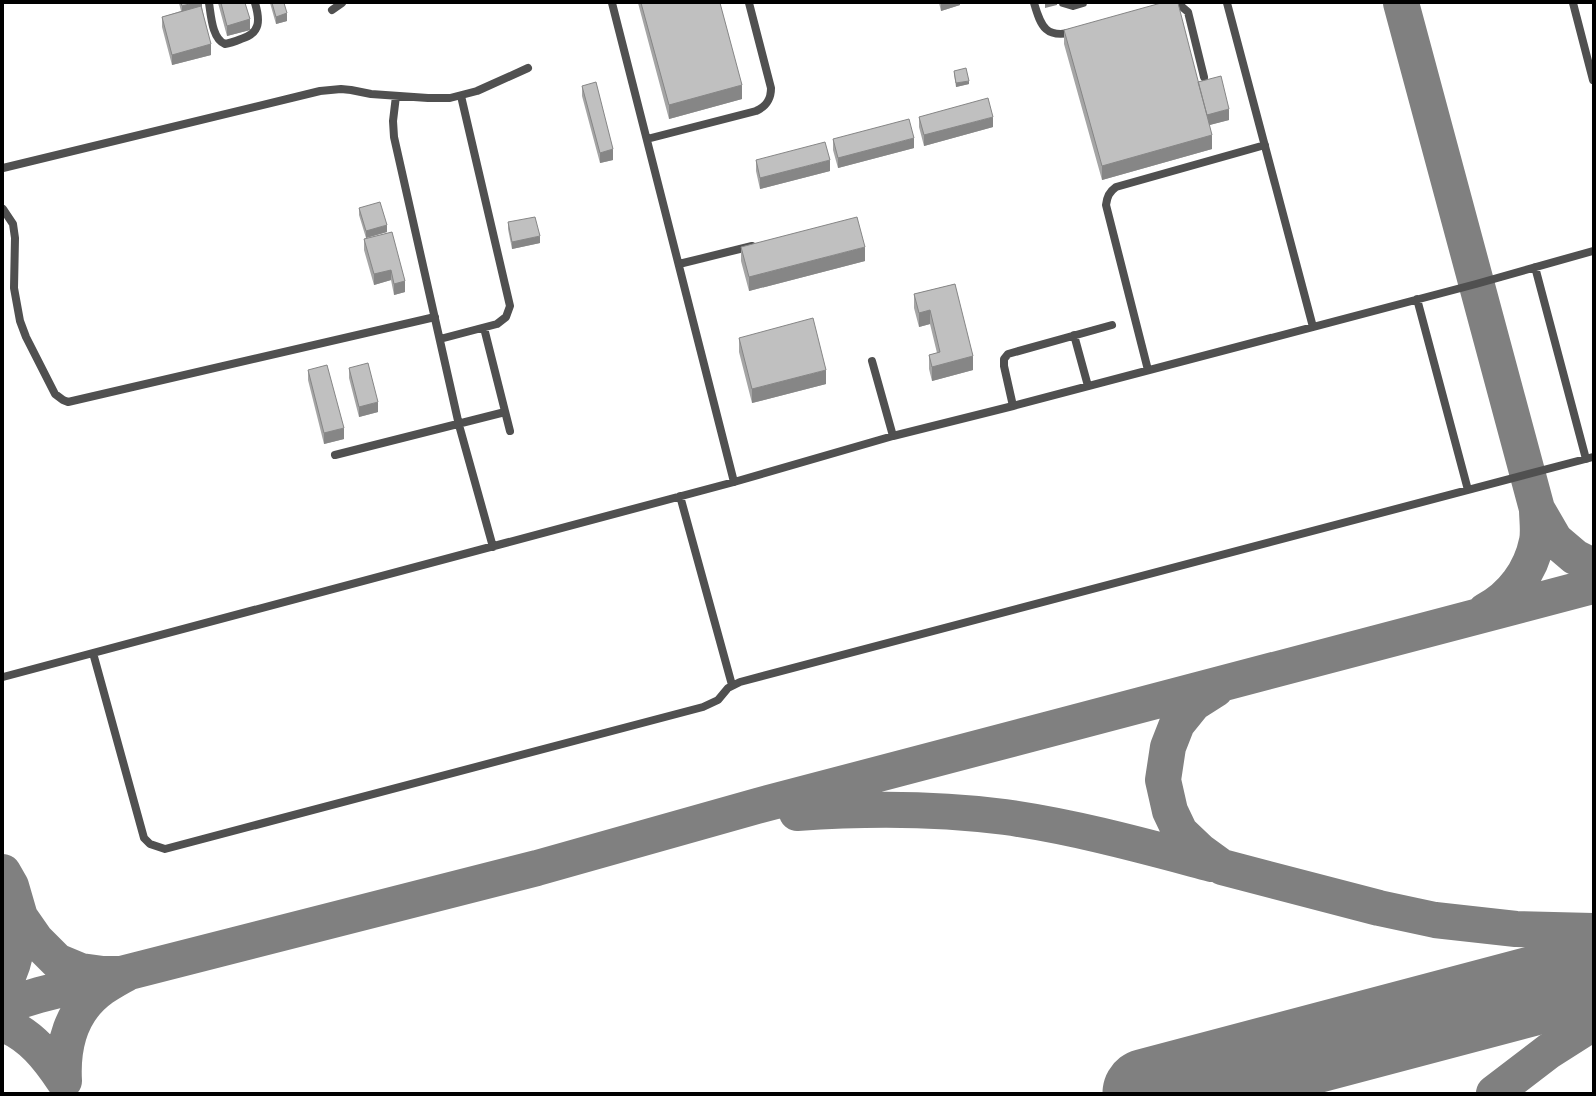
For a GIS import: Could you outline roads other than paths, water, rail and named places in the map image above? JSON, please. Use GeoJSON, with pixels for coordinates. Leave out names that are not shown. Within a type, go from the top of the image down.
{"type":"FeatureCollection","features":[{"type":"Feature","properties":{"kind":"lane"},"geometry":{"type":"LineString","coordinates":[[209,3],[216,34],[219,40],[225,44],[248,37],[256,29],[259,16],[255,3]]}},
{"type":"Feature","properties":{"kind":"lane"},"geometry":{"type":"LineString","coordinates":[[332,10],[342,3]]}},
{"type":"Feature","properties":{"kind":"lane"},"geometry":{"type":"LineString","coordinates":[[612,3],[734,482]]}},
{"type":"Feature","properties":{"kind":"lane"},"geometry":{"type":"LineString","coordinates":[[647,139],[756,111],[763,108],[768,102],[771,95],[770,88],[749,3]]}},
{"type":"Feature","properties":{"kind":"lane"},"geometry":{"type":"LineString","coordinates":[[1034,3],[1039,22],[1049,32],[1060,34],[1080,30]]}},
{"type":"Feature","properties":{"kind":"lane"},"geometry":{"type":"LineString","coordinates":[[1063,3],[1072,6],[1082,3]]}},
{"type":"Feature","properties":{"kind":"lane"},"geometry":{"type":"LineString","coordinates":[[1226,3],[1313,327]]}},
{"type":"Feature","properties":{"kind":"lane"},"geometry":{"type":"LineString","coordinates":[[1573,3],[1593,80]]}},
{"type":"Feature","properties":{"kind":"lane"},"geometry":{"type":"LineString","coordinates":[[1162,8],[1177,5],[1185,8],[1188,12],[1204,77]]}},
{"type":"Feature","properties":{"kind":"lane"},"geometry":{"type":"LineString","coordinates":[[3,168],[320,91],[346,89],[371,94],[439,99],[461,96],[477,91],[528,68]]}},
{"type":"Feature","properties":{"kind":"lane"},"geometry":{"type":"LineString","coordinates":[[396,96],[393,121],[394,137],[459,425],[493,547]]}},
{"type":"Feature","properties":{"kind":"lane"},"geometry":{"type":"LineString","coordinates":[[440,339],[497,324],[506,317],[510,306],[461,96]]}},
{"type":"Feature","properties":{"kind":"lane"},"geometry":{"type":"LineString","coordinates":[[1148,370],[1106,205],[1110,191],[1116,187],[1265,146]]}},
{"type":"Feature","properties":{"kind":"lane"},"geometry":{"type":"LineString","coordinates":[[3,208],[13,224],[15,238],[14,288],[20,321],[26,337],[55,394],[59,398],[68,402],[435,317]]}},
{"type":"Feature","properties":{"kind":"lane"},"geometry":{"type":"LineString","coordinates":[[679,264],[761,243]]}},
{"type":"Feature","properties":{"kind":"lane"},"geometry":{"type":"LineString","coordinates":[[3,677],[734,482],[893,436],[1313,327],[1593,250]]}},
{"type":"Feature","properties":{"kind":"lane"},"geometry":{"type":"LineString","coordinates":[[93,653],[144,838],[150,844],[165,849],[704,707],[718,700],[732,685],[1589,458],[1535,267]]}},
{"type":"Feature","properties":{"kind":"lane"},"geometry":{"type":"LineString","coordinates":[[1417,299],[1468,490]]}},
{"type":"Feature","properties":{"kind":"lane"},"geometry":{"type":"LineString","coordinates":[[1013,406],[1004,366],[1006,356],[1011,352],[1112,325]]}},
{"type":"Feature","properties":{"kind":"lane"},"geometry":{"type":"LineString","coordinates":[[484,328],[510,431]]}},
{"type":"Feature","properties":{"kind":"lane"},"geometry":{"type":"LineString","coordinates":[[1074,334],[1088,386]]}},
{"type":"Feature","properties":{"kind":"lane"},"geometry":{"type":"LineString","coordinates":[[872,361],[893,436]]}},
{"type":"Feature","properties":{"kind":"lane"},"geometry":{"type":"LineString","coordinates":[[335,456],[505,412]]}},
{"type":"Feature","properties":{"kind":"lane"},"geometry":{"type":"LineString","coordinates":[[680,496],[732,685]]}}]}
